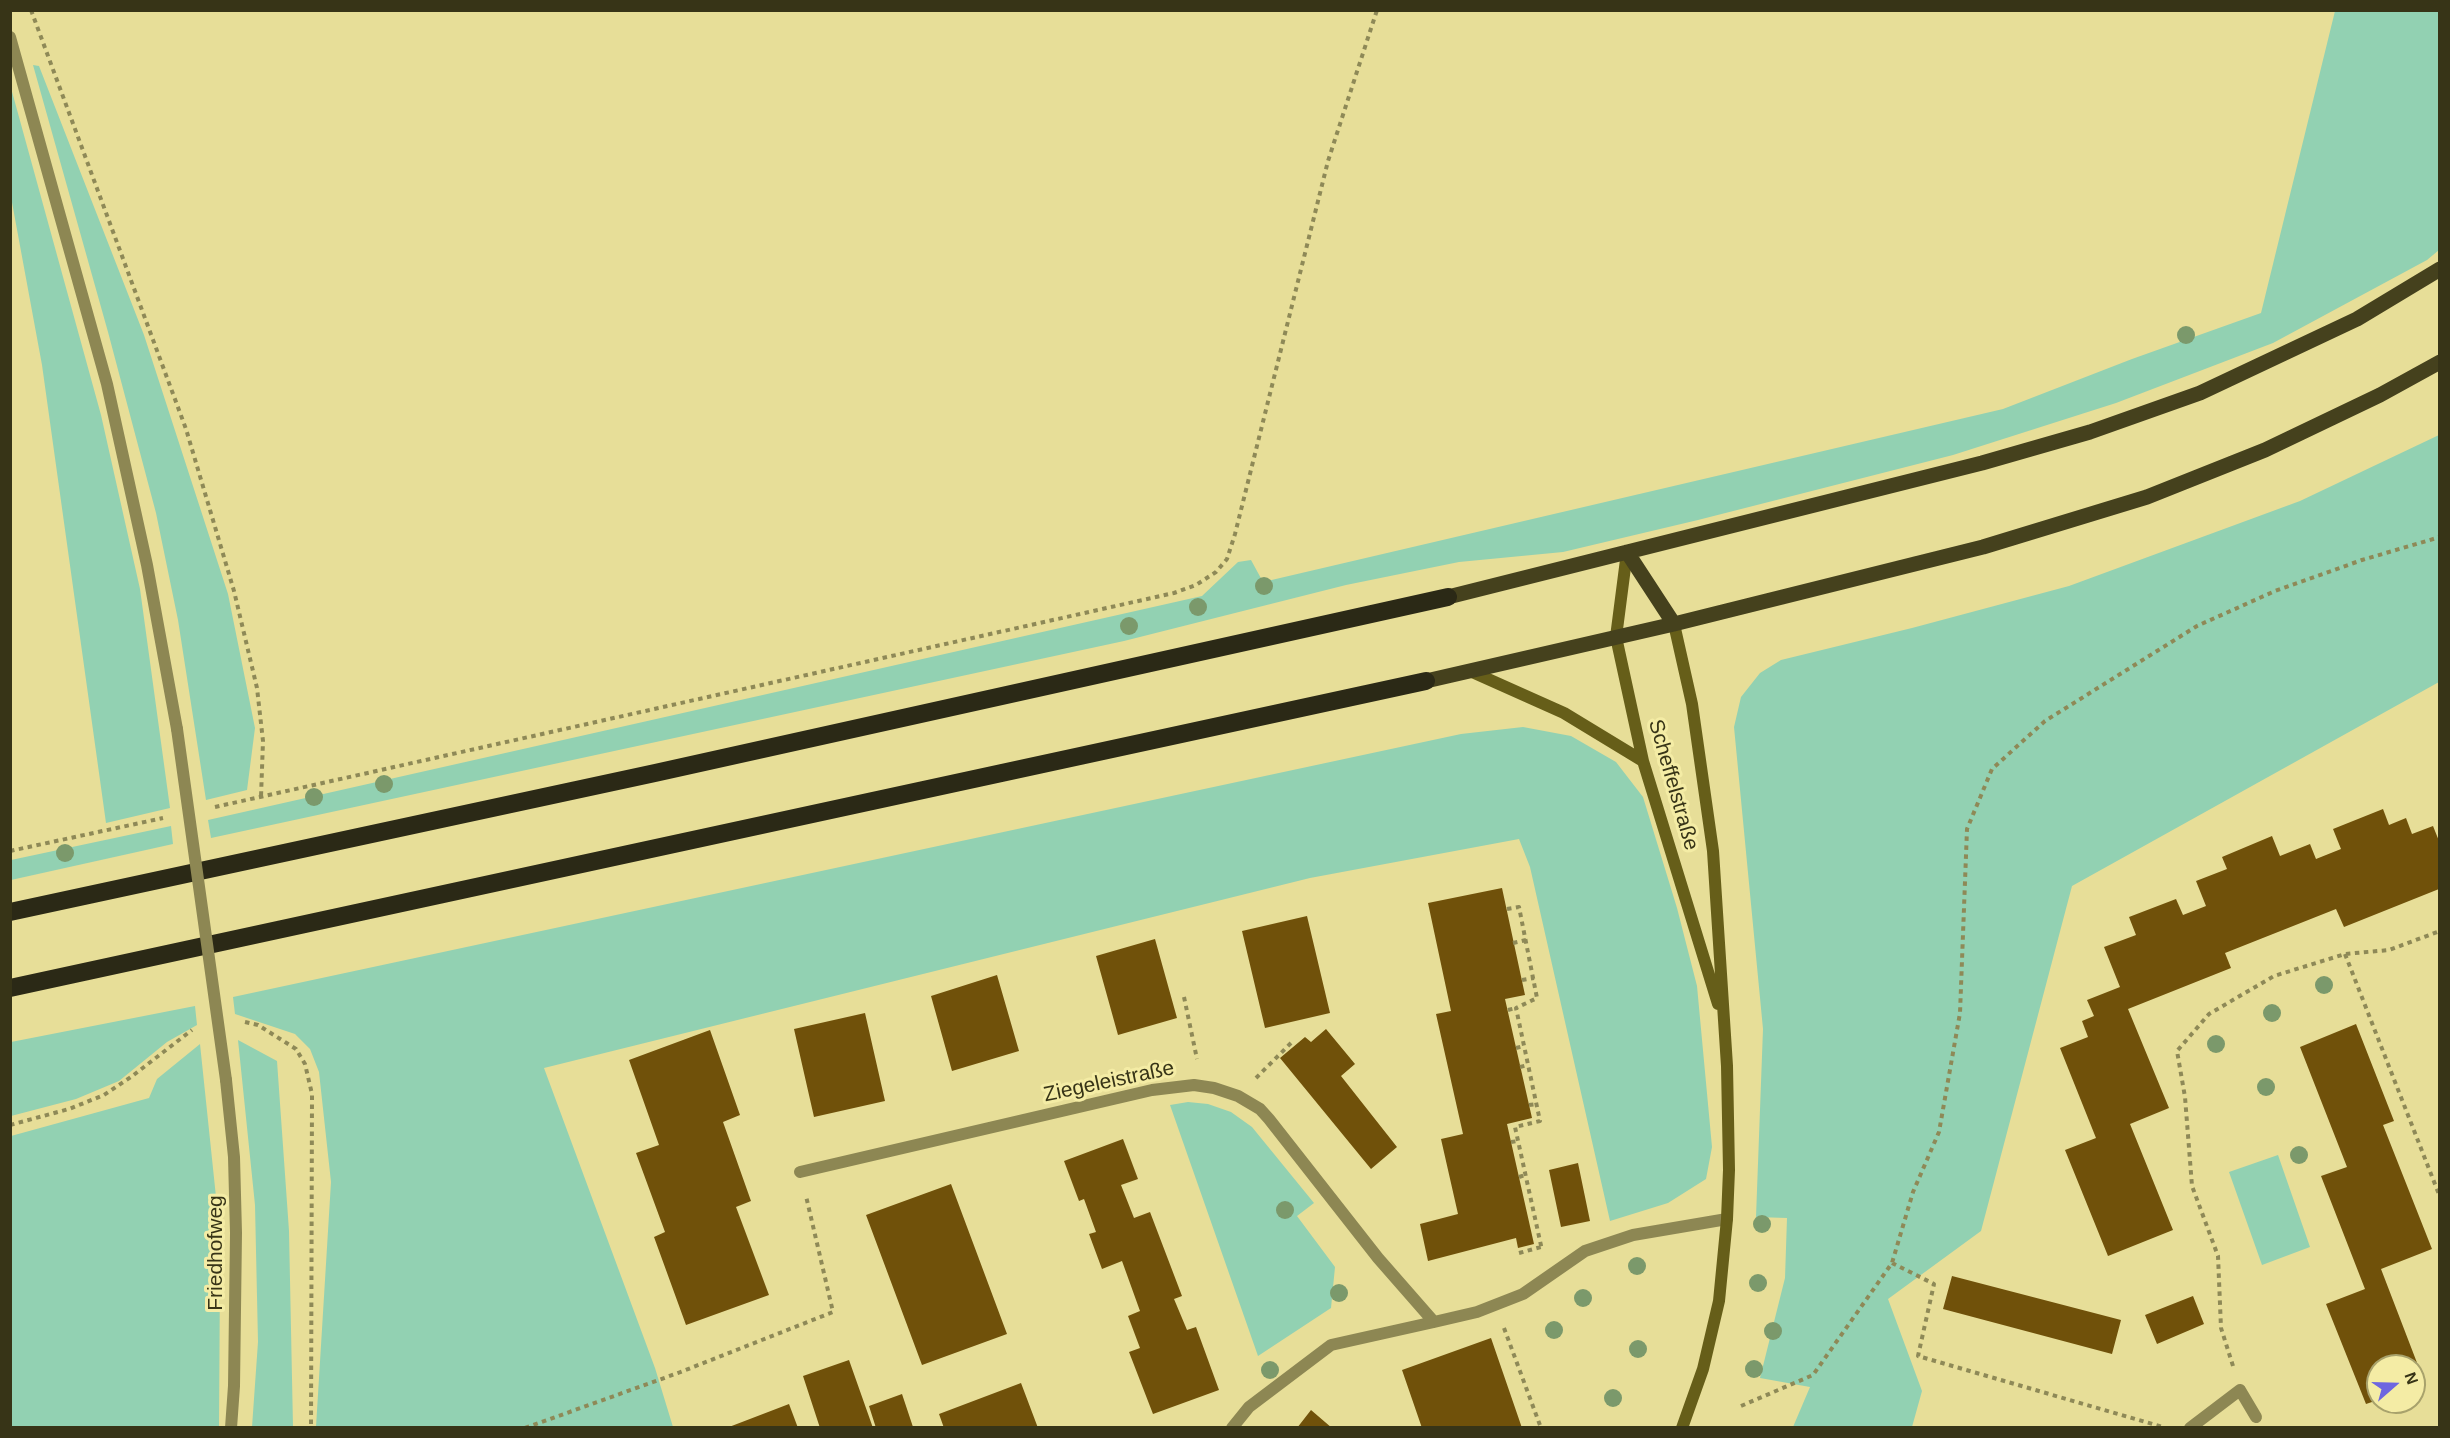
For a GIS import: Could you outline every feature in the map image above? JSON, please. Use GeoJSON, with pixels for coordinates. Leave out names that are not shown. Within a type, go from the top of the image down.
{"type":"FeatureCollection","features":[{"type":"Feature","properties":{"kind":"highway"},"geometry":{"type":"LineString","coordinates":[[10,912],[655,773],[1448,597]]}},
{"type":"Feature","properties":{"kind":"highway"},"geometry":{"type":"LineString","coordinates":[[10,988],[1426,681]]}},
{"type":"Feature","properties":{"kind":"main road"},"geometry":{"type":"LineString","coordinates":[[1448,597],[1970,466],[2090,432],[2200,393],[2357,320],[2439,269]]}},
{"type":"Feature","properties":{"kind":"main road"},"geometry":{"type":"LineString","coordinates":[[1426,681],[1616,638],[1983,547],[2147,497],[2265,450],[2380,395],[2439,362]]}},
{"type":"Feature","properties":{"kind":"main road"},"geometry":{"type":"LineString","coordinates":[[1627,552],[1674,624]]}},
{"type":"Feature","properties":{"kind":"street","name":"Friedhofweg"},"geometry":{"type":"LineString","coordinates":[[10,38],[107,384],[147,565],[177,729],[226,1080],[234,1157],[236,1233],[234,1386],[231,1428]]}},
{"type":"Feature","properties":{"kind":"street","name":"Scheffelstraße"},"geometry":{"type":"LineString","coordinates":[[1627,552],[1616,638],[1643,761],[1724,1024]]}},
{"type":"Feature","properties":{"kind":"street","name":"Scheffelstraße"},"geometry":{"type":"LineString","coordinates":[[1674,624],[1692,704],[1713,850],[1724,1024],[1729,1170],[1719,1301],[1703,1368],[1682,1428]]}},
{"type":"Feature","properties":{"kind":"street"},"geometry":{"type":"LineString","coordinates":[[1470,670],[1564,713],[1643,761]]}},
{"type":"Feature","properties":{"kind":"street","name":"Ziegeleistraße"},"geometry":{"type":"LineString","coordinates":[[800,1172],[1152,1090],[1174,1086],[1202,1086],[1238,1096],[1260,1109],[1378,1258],[1434,1322]]}},
{"type":"Feature","properties":{"kind":"street"},"geometry":{"type":"LineString","coordinates":[[1232,1428],[1249,1407],[1330,1345],[1478,1312],[1523,1294],[1586,1251],[1634,1235],[1727,1219]]}},
{"type":"Feature","properties":{"kind":"street"},"geometry":{"type":"LineString","coordinates":[[2190,1428],[2240,1390],[2256,1417]]}},
{"type":"Feature","properties":{"kind":"path"},"geometry":{"type":"LineString","coordinates":[[31,10],[186,429],[231,580],[257,688],[263,741],[261,797]]}},
{"type":"Feature","properties":{"kind":"path"},"geometry":{"type":"LineString","coordinates":[[204,810],[1174,593],[1197,585],[1216,572],[1227,559],[1328,161],[1377,10]]}},
{"type":"Feature","properties":{"kind":"path"},"geometry":{"type":"LineString","coordinates":[[1741,1406],[1813,1376],[1892,1263],[1913,1192],[1940,1132],[1960,1013],[1967,829],[1992,769],[2045,721],[2198,626],[2274,591],[2362,560],[2439,537]]}},
{"type":"Feature","properties":{"kind":"path"},"geometry":{"type":"LineString","coordinates":[[10,851],[170,817]]}},
{"type":"Feature","properties":{"kind":"path"},"geometry":{"type":"LineString","coordinates":[[1507,909],[1519,907],[1538,998],[1508,1010]]}},
{"type":"Feature","properties":{"kind":"path"},"geometry":{"type":"LineString","coordinates":[[2240,1390],[2221,1328],[2218,1256],[2192,1186],[2185,1097],[2177,1050],[2209,1014],[2274,976],[2345,954],[2389,950],[2439,931]]}},
{"type":"Feature","properties":{"kind":"path"},"geometry":{"type":"LineString","coordinates":[[1513,943],[1526,940]]}},
{"type":"Feature","properties":{"kind":"path"},"geometry":{"type":"LineString","coordinates":[[2345,954],[2439,1197]]}},
{"type":"Feature","properties":{"kind":"path"},"geometry":{"type":"LineString","coordinates":[[1522,980],[1534,978]]}},
{"type":"Feature","properties":{"kind":"path"},"geometry":{"type":"LineString","coordinates":[[1184,997],[1202,1086]]}},
{"type":"Feature","properties":{"kind":"path"},"geometry":{"type":"LineString","coordinates":[[1516,1008],[1540,1121],[1515,1127],[1547,1277]]}},
{"type":"Feature","properties":{"kind":"path"},"geometry":{"type":"LineString","coordinates":[[1238,1096],[1292,1042]]}},
{"type":"Feature","properties":{"kind":"path"},"geometry":{"type":"LineString","coordinates":[[1516,1048],[1524,1046]]}},
{"type":"Feature","properties":{"kind":"path"},"geometry":{"type":"LineString","coordinates":[[1520,1067],[1528,1065]]}},
{"type":"Feature","properties":{"kind":"path"},"geometry":{"type":"LineString","coordinates":[[1529,1106],[1537,1104]]}},
{"type":"Feature","properties":{"kind":"path"},"geometry":{"type":"LineString","coordinates":[[1511,1142],[1518,1140]]}},
{"type":"Feature","properties":{"kind":"path"},"geometry":{"type":"LineString","coordinates":[[525,1428],[678,1373],[833,1312],[800,1172]]}},
{"type":"Feature","properties":{"kind":"path"},"geometry":{"type":"LineString","coordinates":[[1519,1177],[1525,1176]]}},
{"type":"Feature","properties":{"kind":"path"},"geometry":{"type":"LineString","coordinates":[[1519,1253],[1541,1247]]}},
{"type":"Feature","properties":{"kind":"path"},"geometry":{"type":"LineString","coordinates":[[1892,1263],[1934,1284],[1918,1356],[2164,1428]]}},
{"type":"Feature","properties":{"kind":"path"},"geometry":{"type":"LineString","coordinates":[[1496,1305],[1541,1428]]}},
{"type":"Feature","properties":{"kind":"green space"},"geometry":{"type":"Polygon","coordinates":[[[2335,11],[2439,11],[2439,250],[2427,260],[2273,343],[2116,403],[1953,455],[1698,520],[1563,552],[1459,562],[1346,585],[1124,641],[211,838],[208,820],[1202,596],[1238,562],[1251,560],[1263,582],[2003,409],[2132,359],[2261,313],[2335,11]]]}},
{"type":"Feature","properties":{"kind":"green space"},"geometry":{"type":"Polygon","coordinates":[[[33,65],[39,66],[144,335],[228,594],[255,728],[247,790],[206,800],[178,620],[156,513],[33,65]]]}},
{"type":"Feature","properties":{"kind":"green space"},"geometry":{"type":"Polygon","coordinates":[[[11,88],[101,415],[140,589],[170,808],[106,823],[42,365],[11,197],[11,88]]]}},
{"type":"Feature","properties":{"kind":"green space"},"geometry":{"type":"Polygon","coordinates":[[[2439,435],[2439,682],[2072,886],[1981,1231],[1888,1299],[1922,1391],[1912,1427],[1793,1427],[1810,1387],[1760,1378],[1785,1278],[1787,1218],[1756,1217],[1763,1029],[1734,727],[1741,697],[1760,673],[1781,660],[2069,586],[2300,501],[2439,435]]]}},
{"type":"Feature","properties":{"kind":"green space"},"geometry":{"type":"Polygon","coordinates":[[[1523,727],[1571,736],[1616,762],[1643,797],[1677,908],[1697,986],[1712,1147],[1706,1179],[1668,1203],[1610,1221],[1530,867],[1519,839],[1310,878],[544,1068],[655,1368],[673,1427],[316,1427],[331,1182],[319,1072],[310,1049],[295,1034],[235,1014],[233,997],[1461,734],[1523,727]]]}},
{"type":"Feature","properties":{"kind":"green space"},"geometry":{"type":"Polygon","coordinates":[[[171,826],[173,844],[11,880],[11,860],[171,826]]]}},
{"type":"Feature","properties":{"kind":"green space"},"geometry":{"type":"Polygon","coordinates":[[[195,1006],[197,1025],[167,1042],[119,1081],[76,1099],[11,1116],[11,1042],[195,1006]]]}},
{"type":"Feature","properties":{"kind":"green space"},"geometry":{"type":"Polygon","coordinates":[[[238,1040],[277,1061],[289,1231],[293,1427],[252,1427],[258,1342],[255,1205],[238,1040]]]}},
{"type":"Feature","properties":{"kind":"green space"},"geometry":{"type":"Polygon","coordinates":[[[200,1044],[216,1197],[220,1269],[219,1427],[11,1427],[11,1136],[149,1098],[157,1079],[200,1044]]]}},
{"type":"Feature","properties":{"kind":"green space"},"geometry":{"type":"Polygon","coordinates":[[[1188,1102],[1208,1104],[1231,1112],[1252,1127],[1314,1203],[1297,1216],[1335,1267],[1331,1308],[1258,1356],[1170,1105],[1188,1102]]]}},
{"type":"Feature","properties":{"kind":"green space"},"geometry":{"type":"Polygon","coordinates":[[[2278,1155],[2310,1247],[2262,1265],[2229,1172],[2278,1155]]]}},
{"type":"Feature","properties":{"kind":"building"},"geometry":{"type":"Polygon","coordinates":[[[2383,809],[2389,825],[2406,818],[2412,834],[2433,826],[2439,841],[2439,889],[2344,927],[2336,909],[2225,953],[2231,968],[2128,1009],[2169,1108],[2130,1124],[2173,1230],[2108,1256],[2065,1150],[2096,1138],[2060,1048],[2088,1037],[2082,1021],[2094,1016],[2087,1000],[2120,987],[2104,947],[2136,935],[2129,917],[2176,899],[2183,915],[2206,906],[2196,881],[2227,869],[2222,857],[2272,836],[2280,856],[2310,844],[2316,859],[2341,849],[2333,829],[2383,809]]]}},
{"type":"Feature","properties":{"kind":"building"},"geometry":{"type":"Polygon","coordinates":[[[1502,888],[1525,995],[1505,999],[1532,1118],[1507,1124],[1534,1244],[1518,1248],[1516,1238],[1428,1261],[1420,1224],[1458,1214],[1441,1139],[1463,1134],[1436,1014],[1451,1011],[1428,903],[1502,888]]]}},
{"type":"Feature","properties":{"kind":"building"},"geometry":{"type":"Polygon","coordinates":[[[1307,916],[1330,1013],[1265,1028],[1242,931],[1307,916]]]}},
{"type":"Feature","properties":{"kind":"building"},"geometry":{"type":"Polygon","coordinates":[[[1155,939],[1177,1018],[1118,1035],[1096,956],[1155,939]]]}},
{"type":"Feature","properties":{"kind":"building"},"geometry":{"type":"Polygon","coordinates":[[[997,975],[1019,1051],[952,1071],[931,996],[997,975]]]}},
{"type":"Feature","properties":{"kind":"building"},"geometry":{"type":"Polygon","coordinates":[[[865,1013],[885,1101],[814,1117],[794,1029],[865,1013]]]}},
{"type":"Feature","properties":{"kind":"building"},"geometry":{"type":"Polygon","coordinates":[[[2356,1024],[2394,1121],[2383,1125],[2432,1249],[2381,1269],[2414,1354],[2366,1354],[2366,1404],[2326,1304],[2365,1289],[2321,1176],[2347,1167],[2300,1047],[2356,1024]]]}},
{"type":"Feature","properties":{"kind":"building"},"geometry":{"type":"Polygon","coordinates":[[[1326,1029],[1355,1064],[1341,1076],[1397,1147],[1371,1169],[1280,1058],[1305,1037],[1311,1042],[1326,1029]]]}},
{"type":"Feature","properties":{"kind":"building"},"geometry":{"type":"Polygon","coordinates":[[[710,1030],[740,1115],[723,1122],[751,1201],[736,1207],[769,1295],[686,1325],[654,1237],[665,1232],[636,1153],[659,1145],[629,1060],[710,1030]]]}},
{"type":"Feature","properties":{"kind":"building"},"geometry":{"type":"Polygon","coordinates":[[[1123,1139],[1138,1179],[1121,1185],[1134,1218],[1150,1212],[1182,1296],[1174,1299],[1187,1330],[1196,1327],[1219,1390],[1153,1414],[1129,1352],[1140,1348],[1128,1316],[1140,1311],[1122,1261],[1102,1269],[1089,1234],[1096,1232],[1084,1199],[1079,1201],[1064,1161],[1123,1139]]]}},
{"type":"Feature","properties":{"kind":"building"},"geometry":{"type":"Polygon","coordinates":[[[1578,1163],[1590,1221],[1561,1227],[1549,1170],[1578,1163]]]}},
{"type":"Feature","properties":{"kind":"building"},"geometry":{"type":"Polygon","coordinates":[[[951,1184],[1007,1334],[922,1365],[866,1215],[951,1184]]]}},
{"type":"Feature","properties":{"kind":"building"},"geometry":{"type":"Polygon","coordinates":[[[1952,1276],[2121,1320],[2112,1354],[1943,1309],[1952,1276]]]}},
{"type":"Feature","properties":{"kind":"building"},"geometry":{"type":"Polygon","coordinates":[[[2193,1296],[2204,1324],[2157,1344],[2145,1315],[2193,1296]]]}},
{"type":"Feature","properties":{"kind":"building"},"geometry":{"type":"Polygon","coordinates":[[[1491,1338],[1522,1428],[1422,1428],[1402,1370],[1491,1338]]]}},
{"type":"Feature","properties":{"kind":"building"},"geometry":{"type":"Polygon","coordinates":[[[849,1360],[873,1428],[820,1428],[803,1376],[849,1360]]]}},
{"type":"Feature","properties":{"kind":"building"},"geometry":{"type":"Polygon","coordinates":[[[1021,1383],[1038,1428],[944,1428],[939,1414],[1021,1383]]]}},
{"type":"Feature","properties":{"kind":"building"},"geometry":{"type":"Polygon","coordinates":[[[902,1394],[913,1427],[876,1428],[869,1406],[902,1394]]]}},
{"type":"Feature","properties":{"kind":"building"},"geometry":{"type":"Polygon","coordinates":[[[789,1404],[798,1428],[729,1428],[729,1427],[789,1404]]]}},
{"type":"Feature","properties":{"kind":"building"},"geometry":{"type":"Polygon","coordinates":[[[1311,1410],[1332,1428],[1297,1428],[1311,1410]]]}}]}
